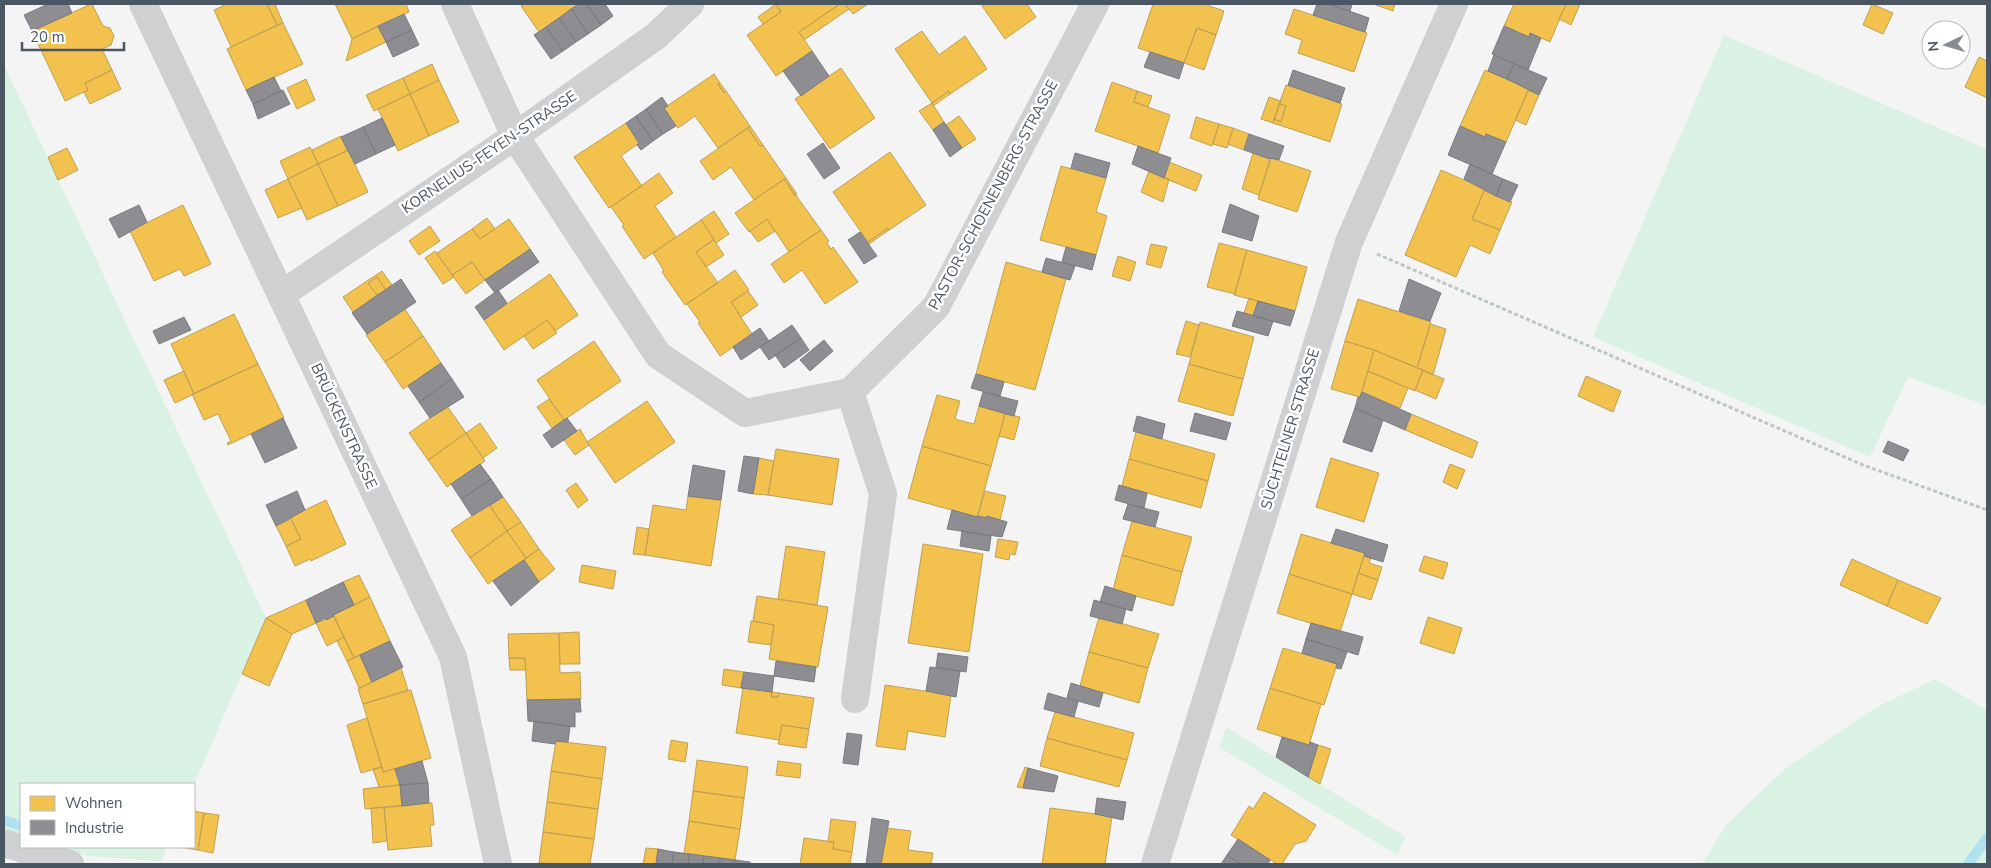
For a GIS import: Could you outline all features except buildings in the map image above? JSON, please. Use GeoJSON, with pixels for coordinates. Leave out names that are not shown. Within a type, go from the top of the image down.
{"type":"FeatureCollection","features":[{"type":"Feature","properties":{"kind":"street","name":"BRÜCKENSTRASSE"},"geometry":{"type":"LineString","coordinates":[[143,4],[453,657],[498,864]]}},
{"type":"Feature","properties":{"kind":"street"},"geometry":{"type":"LineString","coordinates":[[454,4],[515,136],[658,355],[746,413],[850,392],[882,494],[855,699]]}},
{"type":"Feature","properties":{"kind":"street","name":"KORNELIUS-FEYEN-STRASSE"},"geometry":{"type":"LineString","coordinates":[[282,294],[515,136],[656,36],[690,4]]}},
{"type":"Feature","properties":{"kind":"street","name":"PASTOR-SCHOENENBERG-STRASSE"},"geometry":{"type":"LineString","coordinates":[[850,392],[936,307],[1095,4]]}},
{"type":"Feature","properties":{"kind":"street","name":"SÜCHTELNER STRASSE"},"geometry":{"type":"LineString","coordinates":[[1155,864],[1349,242],[1454,4]]}},
{"type":"Feature","properties":{"kind":"street"},"geometry":{"type":"LineString","coordinates":[[4,843],[70,864]]}},
{"type":"Feature","properties":{"kind":"path"},"geometry":{"type":"LineString","coordinates":[[1349,242],[1863,465],[1987,510]]}},
{"type":"Feature","properties":{"kind":"green space"},"geometry":{"type":"Polygon","coordinates":[[[1724,35],[1987,149],[1987,406],[1908,377],[1870,457],[1593,337],[1724,35]]]}},
{"type":"Feature","properties":{"kind":"green space"},"geometry":{"type":"Polygon","coordinates":[[[4,65],[266,618],[195,783],[20,783],[20,835],[4,829],[4,65]]]}},
{"type":"Feature","properties":{"kind":"green space"},"geometry":{"type":"Polygon","coordinates":[[[1935,679],[1987,710],[1987,864],[1702,864],[1727,824],[1787,767],[1875,708],[1935,679]]]}},
{"type":"Feature","properties":{"kind":"green space"},"geometry":{"type":"Polygon","coordinates":[[[1226,727],[1406,837],[1397,855],[1219,747],[1226,727]]]}},
{"type":"Feature","properties":{"kind":"green space"},"geometry":{"type":"Polygon","coordinates":[[[61,848],[167,848],[161,861],[88,856],[61,848]]]}},
{"type":"Feature","properties":{"kind":"waterway"},"geometry":{"type":"LineString","coordinates":[[4,820],[20,826]]}},
{"type":"Feature","properties":{"kind":"waterway"},"geometry":{"type":"LineString","coordinates":[[1968,864],[1987,838]]}}]}
